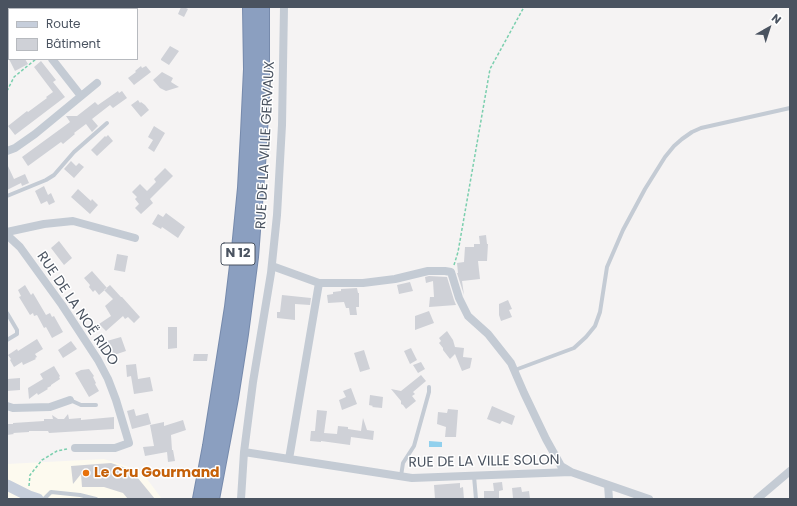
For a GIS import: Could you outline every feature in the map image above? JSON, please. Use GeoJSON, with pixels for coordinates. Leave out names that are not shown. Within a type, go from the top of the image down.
{"type":"FeatureCollection","features":[{"type":"Feature","properties":{"kind":"highway","name":"N 12"},"geometry":{"type":"LineString","coordinates":[[200,499],[223,369],[239,249],[245,188],[251,69],[250,7]]}},
{"type":"Feature","properties":{"kind":"highway","name":"N 12"},"geometry":{"type":"LineString","coordinates":[[212,499],[231,398],[251,257],[262,96],[262,7]]}},
{"type":"Feature","properties":{"kind":"main road"},"geometry":{"type":"LineString","coordinates":[[7,485],[32,498]]}},
{"type":"Feature","properties":{"kind":"street","name":"RUE DE LA VILLE GERVAUX"},"geometry":{"type":"LineString","coordinates":[[241,499],[244,452],[253,382],[272,266],[277,215],[282,125],[284,7]]}},
{"type":"Feature","properties":{"kind":"street"},"geometry":{"type":"LineString","coordinates":[[53,60],[81,96]]}},
{"type":"Feature","properties":{"kind":"street"},"geometry":{"type":"LineString","coordinates":[[7,151],[15,148],[35,134],[97,84]]}},
{"type":"Feature","properties":{"kind":"street"},"geometry":{"type":"LineString","coordinates":[[7,233],[44,224],[73,221],[135,238]]}},
{"type":"Feature","properties":{"kind":"street","name":"RUE DE LA NOË RIDO"},"geometry":{"type":"LineString","coordinates":[[7,233],[20,247],[62,305],[98,360],[114,393],[129,443],[115,448],[75,448]]}},
{"type":"Feature","properties":{"kind":"street"},"geometry":{"type":"LineString","coordinates":[[272,266],[319,283],[363,283],[395,279],[428,271],[451,272],[459,298],[468,316],[488,334],[511,362],[540,427],[561,466],[571,472]]}},
{"type":"Feature","properties":{"kind":"street"},"geometry":{"type":"LineString","coordinates":[[289,458],[319,283]]}},
{"type":"Feature","properties":{"kind":"street"},"geometry":{"type":"LineString","coordinates":[[7,406],[13,408],[50,407],[70,400]]}},
{"type":"Feature","properties":{"kind":"street","name":"RUE DE LA VILLE SOLON"},"geometry":{"type":"LineString","coordinates":[[244,452],[412,478],[571,472],[649,499]]}},
{"type":"Feature","properties":{"kind":"street"},"geometry":{"type":"LineString","coordinates":[[758,499],[790,472]]}},
{"type":"Feature","properties":{"kind":"street"},"geometry":{"type":"LineString","coordinates":[[608,485],[609,499]]}},
{"type":"Feature","properties":{"kind":"lane"},"geometry":{"type":"LineString","coordinates":[[514,370],[574,348],[586,338],[595,326],[600,312],[607,267],[623,230],[645,189],[665,157],[682,138],[701,128],[790,108]]}},
{"type":"Feature","properties":{"kind":"lane"},"geometry":{"type":"LineString","coordinates":[[7,196],[46,180],[54,175],[74,152],[107,123]]}},
{"type":"Feature","properties":{"kind":"lane"},"geometry":{"type":"LineString","coordinates":[[7,313],[17,330],[17,334],[7,340]]}},
{"type":"Feature","properties":{"kind":"lane"},"geometry":{"type":"LineString","coordinates":[[400,476],[403,463],[414,446],[429,387]]}},
{"type":"Feature","properties":{"kind":"lane"},"geometry":{"type":"LineString","coordinates":[[70,400],[81,405],[96,405]]}},
{"type":"Feature","properties":{"kind":"lane"},"geometry":{"type":"LineString","coordinates":[[474,476],[476,499]]}},
{"type":"Feature","properties":{"kind":"lane"},"geometry":{"type":"LineString","coordinates":[[44,499],[51,492],[80,495],[96,499]]}},
{"type":"Feature","properties":{"kind":"path"},"geometry":{"type":"LineString","coordinates":[[451,272],[458,252],[490,69],[524,7]]}},
{"type":"Feature","properties":{"kind":"path"},"geometry":{"type":"LineString","coordinates":[[7,91],[14,77],[35,60]]}},
{"type":"Feature","properties":{"kind":"path"},"geometry":{"type":"LineString","coordinates":[[32,498],[30,475],[42,460],[56,451],[75,448]]}},
{"type":"Feature","properties":{"kind":"shaded area"},"geometry":{"type":"Polygon","coordinates":[[[104,459],[141,471],[162,499],[7,499],[7,464],[104,459]]]}},
{"type":"Feature","properties":{"kind":"water"},"geometry":{"type":"Polygon","coordinates":[[[429,441],[442,442],[442,447],[429,447],[429,441]]]}},
{"type":"Feature","properties":{"kind":"building"},"geometry":{"type":"Polygon","coordinates":[[[181,7],[188,9],[184,17],[178,14],[181,7]]]}},
{"type":"Feature","properties":{"kind":"building"},"geometry":{"type":"Polygon","coordinates":[[[170,46],[179,51],[169,65],[161,59],[170,46]]]}},
{"type":"Feature","properties":{"kind":"building"},"geometry":{"type":"Polygon","coordinates":[[[10,60],[26,60],[28,64],[15,71],[10,60]]]}},
{"type":"Feature","properties":{"kind":"building"},"geometry":{"type":"Polygon","coordinates":[[[41,61],[56,80],[53,82],[65,97],[15,135],[8,126],[53,92],[34,67],[41,61]]]}},
{"type":"Feature","properties":{"kind":"building"},"geometry":{"type":"Polygon","coordinates":[[[141,66],[142,68],[146,66],[151,72],[134,85],[128,78],[141,66]]]}},
{"type":"Feature","properties":{"kind":"building"},"geometry":{"type":"Polygon","coordinates":[[[162,72],[173,78],[171,82],[179,87],[166,91],[160,88],[153,80],[162,72]]]}},
{"type":"Feature","properties":{"kind":"building"},"geometry":{"type":"Polygon","coordinates":[[[118,91],[119,93],[122,91],[127,98],[113,108],[110,105],[92,119],[98,126],[92,132],[86,124],[63,144],[61,142],[28,166],[22,157],[70,122],[66,116],[77,116],[95,102],[98,105],[118,91]]]}},
{"type":"Feature","properties":{"kind":"building"},"geometry":{"type":"Polygon","coordinates":[[[138,100],[149,110],[141,117],[131,105],[138,100]]]}},
{"type":"Feature","properties":{"kind":"building"},"geometry":{"type":"Polygon","coordinates":[[[154,126],[165,133],[154,152],[148,148],[153,140],[148,137],[154,126]]]}},
{"type":"Feature","properties":{"kind":"building"},"geometry":{"type":"Polygon","coordinates":[[[108,135],[113,141],[97,156],[91,150],[105,136],[106,137],[108,135]]]}},
{"type":"Feature","properties":{"kind":"building"},"geometry":{"type":"Polygon","coordinates":[[[71,161],[76,166],[79,163],[84,167],[74,178],[64,169],[71,161]]]}},
{"type":"Feature","properties":{"kind":"building"},"geometry":{"type":"Polygon","coordinates":[[[7,164],[14,179],[25,174],[29,183],[22,186],[21,183],[7,190],[7,164]]]}},
{"type":"Feature","properties":{"kind":"building"},"geometry":{"type":"Polygon","coordinates":[[[165,168],[173,176],[150,199],[153,203],[141,214],[135,208],[139,204],[135,199],[137,197],[132,192],[140,184],[147,191],[156,182],[154,179],[165,168]]]}},
{"type":"Feature","properties":{"kind":"building"},"geometry":{"type":"Polygon","coordinates":[[[44,186],[48,195],[51,193],[55,202],[49,205],[47,201],[41,204],[35,191],[44,186]]]}},
{"type":"Feature","properties":{"kind":"building"},"geometry":{"type":"Polygon","coordinates":[[[78,189],[91,201],[92,199],[98,205],[90,214],[71,197],[78,189]]]}},
{"type":"Feature","properties":{"kind":"building"},"geometry":{"type":"Polygon","coordinates":[[[166,213],[185,227],[178,238],[162,227],[161,229],[152,224],[158,214],[163,217],[166,213]]]}},
{"type":"Feature","properties":{"kind":"building"},"geometry":{"type":"Polygon","coordinates":[[[486,235],[488,244],[487,261],[478,261],[480,279],[462,281],[464,295],[457,273],[457,263],[464,262],[465,247],[474,247],[474,244],[480,244],[479,236],[486,235]]]}},
{"type":"Feature","properties":{"kind":"building"},"geometry":{"type":"Polygon","coordinates":[[[59,241],[72,258],[64,265],[51,248],[59,241]]]}},
{"type":"Feature","properties":{"kind":"building"},"geometry":{"type":"Polygon","coordinates":[[[117,254],[128,256],[125,272],[114,270],[117,254]]]}},
{"type":"Feature","properties":{"kind":"building"},"geometry":{"type":"Polygon","coordinates":[[[92,271],[107,288],[99,295],[95,290],[93,292],[89,287],[90,285],[84,278],[92,271]]]}},
{"type":"Feature","properties":{"kind":"building"},"geometry":{"type":"Polygon","coordinates":[[[425,277],[447,277],[456,305],[429,307],[430,297],[434,297],[433,281],[426,283],[425,277]]]}},
{"type":"Feature","properties":{"kind":"building"},"geometry":{"type":"Polygon","coordinates":[[[410,282],[413,291],[399,294],[397,285],[410,282]]]}},
{"type":"Feature","properties":{"kind":"building"},"geometry":{"type":"Polygon","coordinates":[[[25,285],[31,295],[33,293],[46,315],[50,313],[52,317],[54,316],[63,332],[52,338],[46,327],[44,328],[37,315],[34,316],[33,313],[30,315],[19,297],[21,296],[18,290],[25,285]]]}},
{"type":"Feature","properties":{"kind":"building"},"geometry":{"type":"Polygon","coordinates":[[[110,285],[140,317],[134,323],[128,317],[125,319],[123,316],[106,331],[99,324],[111,316],[105,306],[113,299],[104,290],[110,285]]]}},
{"type":"Feature","properties":{"kind":"building"},"geometry":{"type":"Polygon","coordinates":[[[357,288],[359,293],[359,307],[356,307],[357,315],[350,315],[349,308],[346,308],[344,302],[328,303],[327,295],[333,294],[333,292],[341,291],[341,289],[357,288]]]}},
{"type":"Feature","properties":{"kind":"building"},"geometry":{"type":"Polygon","coordinates":[[[282,295],[311,298],[310,305],[295,304],[295,320],[277,318],[277,312],[280,312],[282,295]]]}},
{"type":"Feature","properties":{"kind":"building"},"geometry":{"type":"Polygon","coordinates":[[[508,300],[512,309],[509,310],[512,317],[501,321],[499,315],[499,304],[508,300]]]}},
{"type":"Feature","properties":{"kind":"building"},"geometry":{"type":"Polygon","coordinates":[[[429,311],[434,323],[415,330],[415,316],[429,311]]]}},
{"type":"Feature","properties":{"kind":"building"},"geometry":{"type":"Polygon","coordinates":[[[168,327],[177,327],[177,348],[168,349],[168,327]]]}},
{"type":"Feature","properties":{"kind":"building"},"geometry":{"type":"Polygon","coordinates":[[[447,331],[453,340],[455,347],[464,348],[463,357],[472,358],[470,368],[462,371],[455,354],[450,359],[443,350],[439,343],[441,341],[439,338],[447,331]]]}},
{"type":"Feature","properties":{"kind":"building"},"geometry":{"type":"Polygon","coordinates":[[[121,337],[126,351],[111,356],[107,341],[121,337]]]}},
{"type":"Feature","properties":{"kind":"building"},"geometry":{"type":"Polygon","coordinates":[[[37,339],[43,349],[35,354],[37,357],[35,358],[36,359],[23,365],[22,362],[14,367],[8,355],[17,349],[18,351],[37,339]]]}},
{"type":"Feature","properties":{"kind":"building"},"geometry":{"type":"Polygon","coordinates":[[[71,341],[77,349],[63,358],[58,350],[71,341]]]}},
{"type":"Feature","properties":{"kind":"building"},"geometry":{"type":"Polygon","coordinates":[[[411,348],[417,360],[410,364],[404,351],[411,348]]]}},
{"type":"Feature","properties":{"kind":"building"},"geometry":{"type":"Polygon","coordinates":[[[364,350],[370,369],[360,372],[354,353],[364,350]]]}},
{"type":"Feature","properties":{"kind":"building"},"geometry":{"type":"Polygon","coordinates":[[[194,354],[208,354],[207,361],[193,361],[194,354]]]}},
{"type":"Feature","properties":{"kind":"building"},"geometry":{"type":"Polygon","coordinates":[[[421,362],[425,369],[418,373],[413,365],[421,362]]]}},
{"type":"Feature","properties":{"kind":"building"},"geometry":{"type":"Polygon","coordinates":[[[136,364],[138,379],[150,377],[153,391],[134,394],[131,376],[127,377],[126,365],[136,364]]]}},
{"type":"Feature","properties":{"kind":"building"},"geometry":{"type":"Polygon","coordinates":[[[54,366],[60,376],[60,379],[47,388],[48,389],[38,395],[37,393],[29,399],[28,388],[43,379],[40,374],[54,366]]]}},
{"type":"Feature","properties":{"kind":"building"},"geometry":{"type":"Polygon","coordinates":[[[89,369],[94,376],[95,384],[99,391],[89,397],[75,373],[81,370],[89,369]]]}},
{"type":"Feature","properties":{"kind":"building"},"geometry":{"type":"Polygon","coordinates":[[[421,375],[426,381],[413,392],[415,394],[412,396],[416,401],[406,409],[391,389],[401,391],[421,375]]]}},
{"type":"Feature","properties":{"kind":"building"},"geometry":{"type":"Polygon","coordinates":[[[20,378],[20,390],[7,391],[7,379],[20,378]]]}},
{"type":"Feature","properties":{"kind":"building"},"geometry":{"type":"Polygon","coordinates":[[[351,388],[357,404],[342,410],[339,400],[346,397],[343,391],[351,388]]]}},
{"type":"Feature","properties":{"kind":"building"},"geometry":{"type":"Polygon","coordinates":[[[370,395],[383,397],[382,408],[372,407],[373,406],[369,405],[370,395]]]}},
{"type":"Feature","properties":{"kind":"building"},"geometry":{"type":"Polygon","coordinates":[[[492,406],[515,416],[512,425],[502,421],[500,424],[487,419],[492,406]]]}},
{"type":"Feature","properties":{"kind":"building"},"geometry":{"type":"Polygon","coordinates":[[[134,409],[136,416],[148,413],[151,424],[132,429],[127,411],[134,409]]]}},
{"type":"Feature","properties":{"kind":"building"},"geometry":{"type":"Polygon","coordinates":[[[448,409],[458,410],[456,437],[445,437],[446,427],[437,424],[438,412],[447,413],[448,409]]]}},
{"type":"Feature","properties":{"kind":"building"},"geometry":{"type":"Polygon","coordinates":[[[317,410],[327,411],[324,433],[337,434],[338,426],[361,431],[363,418],[367,430],[374,431],[373,440],[351,437],[350,445],[310,441],[311,431],[315,431],[317,410]]]}},
{"type":"Feature","properties":{"kind":"building"},"geometry":{"type":"Polygon","coordinates":[[[68,414],[69,419],[81,418],[81,420],[114,417],[114,429],[49,433],[48,431],[29,431],[7,435],[7,424],[44,421],[44,419],[53,419],[52,415],[58,419],[64,419],[68,414]]]}},
{"type":"Feature","properties":{"kind":"building"},"geometry":{"type":"Polygon","coordinates":[[[183,420],[186,430],[171,435],[172,450],[175,461],[168,462],[167,452],[145,456],[143,447],[154,446],[150,425],[164,422],[164,426],[183,420]]]}},
{"type":"Feature","properties":{"kind":"building"},"geometry":{"type":"Polygon","coordinates":[[[111,463],[126,468],[135,478],[137,477],[155,499],[128,499],[123,493],[104,487],[82,487],[81,474],[73,484],[71,466],[111,463]]]}},
{"type":"Feature","properties":{"kind":"building"},"geometry":{"type":"Polygon","coordinates":[[[502,482],[503,490],[499,491],[499,499],[484,499],[484,491],[494,491],[493,483],[502,482]]]}},
{"type":"Feature","properties":{"kind":"building"},"geometry":{"type":"Polygon","coordinates":[[[460,483],[460,488],[463,487],[464,499],[435,499],[434,485],[460,483]]]}},
{"type":"Feature","properties":{"kind":"building"},"geometry":{"type":"Polygon","coordinates":[[[521,487],[522,492],[529,491],[530,499],[513,498],[512,488],[521,487]]]}},
{"type":"Feature","properties":{"kind":"place","name":"Le Cru Gourmand"},"geometry":{"type":"Point","coordinates":[86,473]}}]}
